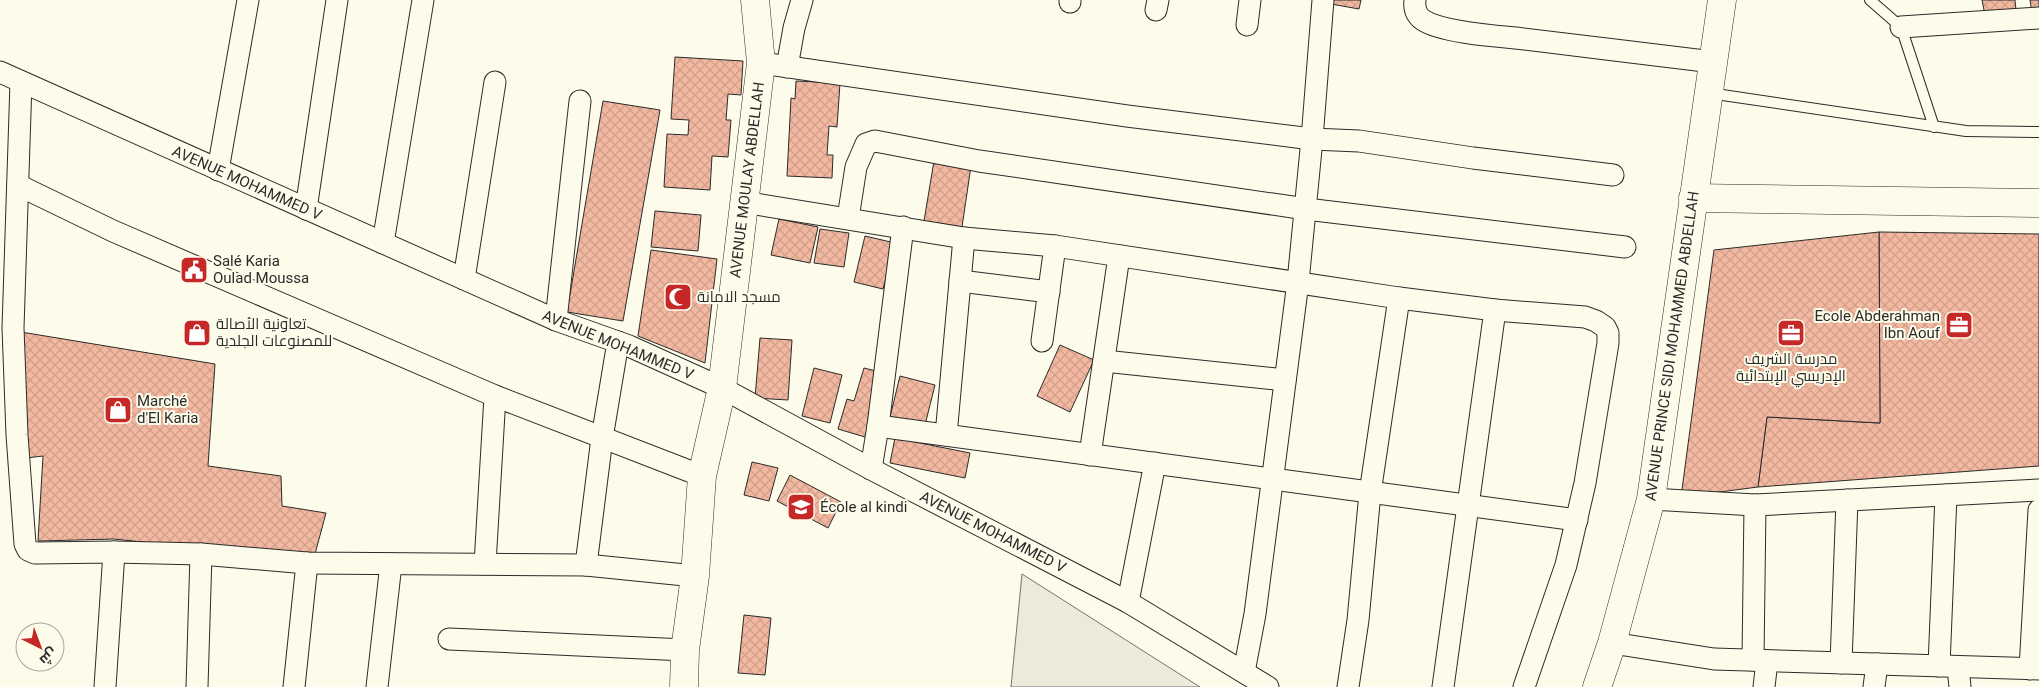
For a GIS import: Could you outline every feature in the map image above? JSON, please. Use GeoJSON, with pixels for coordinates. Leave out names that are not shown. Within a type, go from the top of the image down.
{"type":"FeatureCollection","features":[{"type":"Feature","properties":{"kind":"street"},"geometry":{"type":"LineString","coordinates":[[218,170],[248,0]]}},
{"type":"Feature","properties":{"kind":"street"},"geometry":{"type":"LineString","coordinates":[[306,209],[337,0]]}},
{"type":"Feature","properties":{"kind":"street"},"geometry":{"type":"LineString","coordinates":[[383,243],[423,0]]}},
{"type":"Feature","properties":{"kind":"street","name":"AVENUE MOULAY ABDELLAH"},"geometry":{"type":"LineString","coordinates":[[684,687],[685,650],[694,576],[702,476],[722,388],[743,202],[774,65],[755,0]]}},
{"type":"Feature","properties":{"kind":"street"},"geometry":{"type":"LineString","coordinates":[[802,0],[794,28],[774,65],[1108,114],[1312,139],[1359,141],[1474,158],[1613,175]]}},
{"type":"Feature","properties":{"kind":"street"},"geometry":{"type":"LineString","coordinates":[[1247,25],[1250,0]]}},
{"type":"Feature","properties":{"kind":"street"},"geometry":{"type":"LineString","coordinates":[[1244,672],[1255,614],[1298,282],[1306,209],[1323,0]]}},
{"type":"Feature","properties":{"kind":"street"},"geometry":{"type":"LineString","coordinates":[[1415,0],[1415,11],[1419,17],[1424,21],[1444,27],[1483,34],[1713,62]]}},
{"type":"Feature","properties":{"kind":"street","name":"AVENUE PRINCE SIDI MOHAMMED ABDELLAH"},"geometry":{"type":"LineString","coordinates":[[1597,687],[1612,643],[1651,499],[1722,0]]}},
{"type":"Feature","properties":{"kind":"street"},"geometry":{"type":"LineString","coordinates":[[1901,27],[2026,12]]}},
{"type":"Feature","properties":{"kind":"street","name":"AVENUE MOHAMMED V"},"geometry":{"type":"LineString","coordinates":[[0,72],[556,320],[618,342],[722,388],[871,469],[1128,602],[1268,687]]}},
{"type":"Feature","properties":{"kind":"street"},"geometry":{"type":"LineString","coordinates":[[21,82],[18,185],[6,329],[17,435],[25,544],[28,550],[35,554],[114,552],[200,554],[307,563],[586,565],[694,576]]}},
{"type":"Feature","properties":{"kind":"street"},"geometry":{"type":"LineString","coordinates":[[464,279],[496,82]]}},
{"type":"Feature","properties":{"kind":"street"},"geometry":{"type":"LineString","coordinates":[[556,320],[580,101]]}},
{"type":"Feature","properties":{"kind":"street"},"geometry":{"type":"LineString","coordinates":[[848,218],[859,158],[866,144],[875,141],[979,161],[1306,209],[1625,247]]}},
{"type":"Feature","properties":{"kind":"street"},"geometry":{"type":"LineString","coordinates":[[18,185],[113,231],[495,396],[702,476]]}},
{"type":"Feature","properties":{"kind":"street"},"geometry":{"type":"LineString","coordinates":[[1693,198],[2039,203]]}},
{"type":"Feature","properties":{"kind":"street"},"geometry":{"type":"LineString","coordinates":[[743,202],[964,238],[1055,246],[1399,298],[1495,310],[1585,317],[1596,321],[1608,333],[1607,354],[1596,406],[1585,484],[1566,565],[1524,687]]}},
{"type":"Feature","properties":{"kind":"street"},"geometry":{"type":"LineString","coordinates":[[871,469],[903,227]]}},
{"type":"Feature","properties":{"kind":"street"},"geometry":{"type":"LineString","coordinates":[[946,436],[964,238]]}},
{"type":"Feature","properties":{"kind":"street"},"geometry":{"type":"LineString","coordinates":[[1042,341],[1055,246]]}},
{"type":"Feature","properties":{"kind":"street"},"geometry":{"type":"LineString","coordinates":[[1090,455],[1119,256]]}},
{"type":"Feature","properties":{"kind":"street"},"geometry":{"type":"LineString","coordinates":[[960,281],[1049,292]]}},
{"type":"Feature","properties":{"kind":"street"},"geometry":{"type":"LineString","coordinates":[[1348,687],[1358,620],[1370,493],[1399,298]]}},
{"type":"Feature","properties":{"kind":"street"},"geometry":{"type":"LineString","coordinates":[[1443,687],[1495,310]]}},
{"type":"Feature","properties":{"kind":"street"},"geometry":{"type":"LineString","coordinates":[[586,565],[602,438],[618,342]]}},
{"type":"Feature","properties":{"kind":"street"},"geometry":{"type":"LineString","coordinates":[[1104,361],[1285,380]]}},
{"type":"Feature","properties":{"kind":"street"},"geometry":{"type":"LineString","coordinates":[[485,564],[495,396]]}},
{"type":"Feature","properties":{"kind":"street"},"geometry":{"type":"LineString","coordinates":[[878,426],[1468,507],[1577,520]]}},
{"type":"Feature","properties":{"kind":"street"},"geometry":{"type":"LineString","coordinates":[[1128,602],[1155,463]]}},
{"type":"Feature","properties":{"kind":"street"},"geometry":{"type":"LineString","coordinates":[[1651,499],[1755,505],[2039,490]]}},
{"type":"Feature","properties":{"kind":"street"},"geometry":{"type":"LineString","coordinates":[[1946,495],[1952,673]]}},
{"type":"Feature","properties":{"kind":"street"},"geometry":{"type":"LineString","coordinates":[[1841,663],[1847,500]]}},
{"type":"Feature","properties":{"kind":"street"},"geometry":{"type":"LineString","coordinates":[[1755,505],[1760,661],[1764,687]]}},
{"type":"Feature","properties":{"kind":"street"},"geometry":{"type":"LineString","coordinates":[[1612,643],[1714,659],[1877,664],[1952,673],[2035,669],[2039,510]]}},
{"type":"Feature","properties":{"kind":"street"},"geometry":{"type":"LineString","coordinates":[[105,687],[114,552]]}},
{"type":"Feature","properties":{"kind":"street"},"geometry":{"type":"LineString","coordinates":[[197,687],[200,554]]}},
{"type":"Feature","properties":{"kind":"street"},"geometry":{"type":"LineString","coordinates":[[294,687],[307,563]]}},
{"type":"Feature","properties":{"kind":"street"},"geometry":{"type":"LineString","coordinates":[[377,687],[391,564]]}},
{"type":"Feature","properties":{"kind":"street"},"geometry":{"type":"LineString","coordinates":[[449,639],[685,650]]}},
{"type":"Feature","properties":{"kind":"street"},"geometry":{"type":"LineString","coordinates":[[1874,687],[1877,664]]}},
{"type":"Feature","properties":{"kind":"lane"},"geometry":{"type":"LineString","coordinates":[[1870,0],[1901,27],[1934,127]]}},
{"type":"Feature","properties":{"kind":"lane"},"geometry":{"type":"LineString","coordinates":[[1708,93],[1966,131],[2039,132]]}},
{"type":"Feature","properties":{"kind":"shaded area"},"geometry":{"type":"Polygon","coordinates":[[[1022,574],[1200,687],[1011,687],[1022,574]]]}},
{"type":"Feature","properties":{"kind":"building"},"geometry":{"type":"Polygon","coordinates":[[[1332,0],[1361,0],[1359,9],[1331,4],[1332,0]]]}},
{"type":"Feature","properties":{"kind":"building"},"geometry":{"type":"Polygon","coordinates":[[[1982,0],[2015,0],[2016,10],[1985,15],[1982,0]]]}},
{"type":"Feature","properties":{"kind":"building"},"geometry":{"type":"Polygon","coordinates":[[[2030,0],[2039,0],[2039,12],[2032,13],[2030,0]]]}},
{"type":"Feature","properties":{"kind":"building"},"geometry":{"type":"Polygon","coordinates":[[[675,57],[743,61],[741,95],[728,94],[726,120],[731,120],[728,157],[712,156],[710,190],[664,187],[667,134],[688,135],[689,120],[671,119],[675,57]]]}},
{"type":"Feature","properties":{"kind":"building"},"geometry":{"type":"Polygon","coordinates":[[[796,81],[840,83],[837,127],[829,126],[827,155],[833,155],[832,178],[787,176],[791,98],[795,99],[796,81]]]}},
{"type":"Feature","properties":{"kind":"building"},"geometry":{"type":"Polygon","coordinates":[[[603,101],[660,110],[623,321],[567,312],[603,101]]]}},
{"type":"Feature","properties":{"kind":"building"},"geometry":{"type":"Polygon","coordinates":[[[934,161],[971,166],[962,227],[924,221],[934,161]]]}},
{"type":"Feature","properties":{"kind":"building"},"geometry":{"type":"Polygon","coordinates":[[[655,211],[701,215],[698,251],[651,247],[655,211]]]}},
{"type":"Feature","properties":{"kind":"building"},"geometry":{"type":"Polygon","coordinates":[[[779,219],[818,227],[810,263],[771,255],[779,219]]]}},
{"type":"Feature","properties":{"kind":"building"},"geometry":{"type":"Polygon","coordinates":[[[820,229],[849,233],[844,267],[814,263],[820,229]]]}},
{"type":"Feature","properties":{"kind":"building","name":"Ecole Abderahman Ibn Aouf"},"geometry":{"type":"Polygon","coordinates":[[[1879,232],[2039,234],[2039,466],[1758,487],[1767,417],[1880,423],[1879,232]]]}},
{"type":"Feature","properties":{"kind":"building","name":"مدرسة الشريف الإدريسي الإبتدائية"},"geometry":{"type":"Polygon","coordinates":[[[1879,232],[1880,423],[1767,417],[1758,487],[1681,497],[1714,250],[1879,232]]]}},
{"type":"Feature","properties":{"kind":"building"},"geometry":{"type":"Polygon","coordinates":[[[865,236],[895,243],[883,289],[854,282],[865,236]]]}},
{"type":"Feature","properties":{"kind":"building","name":"مسجد الامانة"},"geometry":{"type":"Polygon","coordinates":[[[651,250],[717,259],[705,363],[638,336],[651,250]]]}},
{"type":"Feature","properties":{"kind":"building","name":"Marché d'El Karia"},"geometry":{"type":"Polygon","coordinates":[[[21,332],[215,364],[208,466],[281,476],[282,506],[326,513],[315,554],[209,549],[114,539],[38,541],[43,456],[26,458],[21,332]]]}},
{"type":"Feature","properties":{"kind":"building"},"geometry":{"type":"Polygon","coordinates":[[[760,338],[792,340],[788,400],[755,398],[760,338]]]}},
{"type":"Feature","properties":{"kind":"building"},"geometry":{"type":"Polygon","coordinates":[[[1060,345],[1094,360],[1070,412],[1037,396],[1060,345]]]}},
{"type":"Feature","properties":{"kind":"building"},"geometry":{"type":"Polygon","coordinates":[[[814,368],[842,375],[830,423],[802,416],[814,368]]]}},
{"type":"Feature","properties":{"kind":"building"},"geometry":{"type":"Polygon","coordinates":[[[864,368],[884,373],[865,437],[838,429],[847,399],[854,401],[864,368]]]}},
{"type":"Feature","properties":{"kind":"building"},"geometry":{"type":"Polygon","coordinates":[[[900,376],[935,385],[925,425],[890,417],[900,376]]]}},
{"type":"Feature","properties":{"kind":"building"},"geometry":{"type":"Polygon","coordinates":[[[895,438],[970,453],[965,478],[890,463],[895,438]]]}},
{"type":"Feature","properties":{"kind":"building"},"geometry":{"type":"Polygon","coordinates":[[[752,462],[778,468],[769,501],[744,495],[752,462]]]}},
{"type":"Feature","properties":{"kind":"building"},"geometry":{"type":"Polygon","coordinates":[[[790,475],[841,502],[828,528],[777,501],[790,475]]]}},
{"type":"Feature","properties":{"kind":"building"},"geometry":{"type":"Polygon","coordinates":[[[744,615],[771,618],[765,675],[738,673],[744,615]]]}},
{"type":"Feature","properties":{"kind":"place","name":"Salé Karia Oulad Moussa"},"geometry":{"type":"Point","coordinates":[194,270]}},
{"type":"Feature","properties":{"kind":"place","name":"مسجد الامانة"},"geometry":{"type":"Point","coordinates":[678,297]}},
{"type":"Feature","properties":{"kind":"place","name":"Ecole Abderahman Ibn Aouf"},"geometry":{"type":"Point","coordinates":[1959,325]}},
{"type":"Feature","properties":{"kind":"place","name":"تعاونية الأصالة للمصنوعات الجلدية"},"geometry":{"type":"Point","coordinates":[197,333]}},
{"type":"Feature","properties":{"kind":"place","name":"مدرسة الشريف الإدريسي الإبتدائية"},"geometry":{"type":"Point","coordinates":[1791,333]}},
{"type":"Feature","properties":{"kind":"place","name":"Marché d'El Karia"},"geometry":{"type":"Point","coordinates":[118,410]}},
{"type":"Feature","properties":{"kind":"place","name":"École al kindi"},"geometry":{"type":"Point","coordinates":[801,507]}}]}
